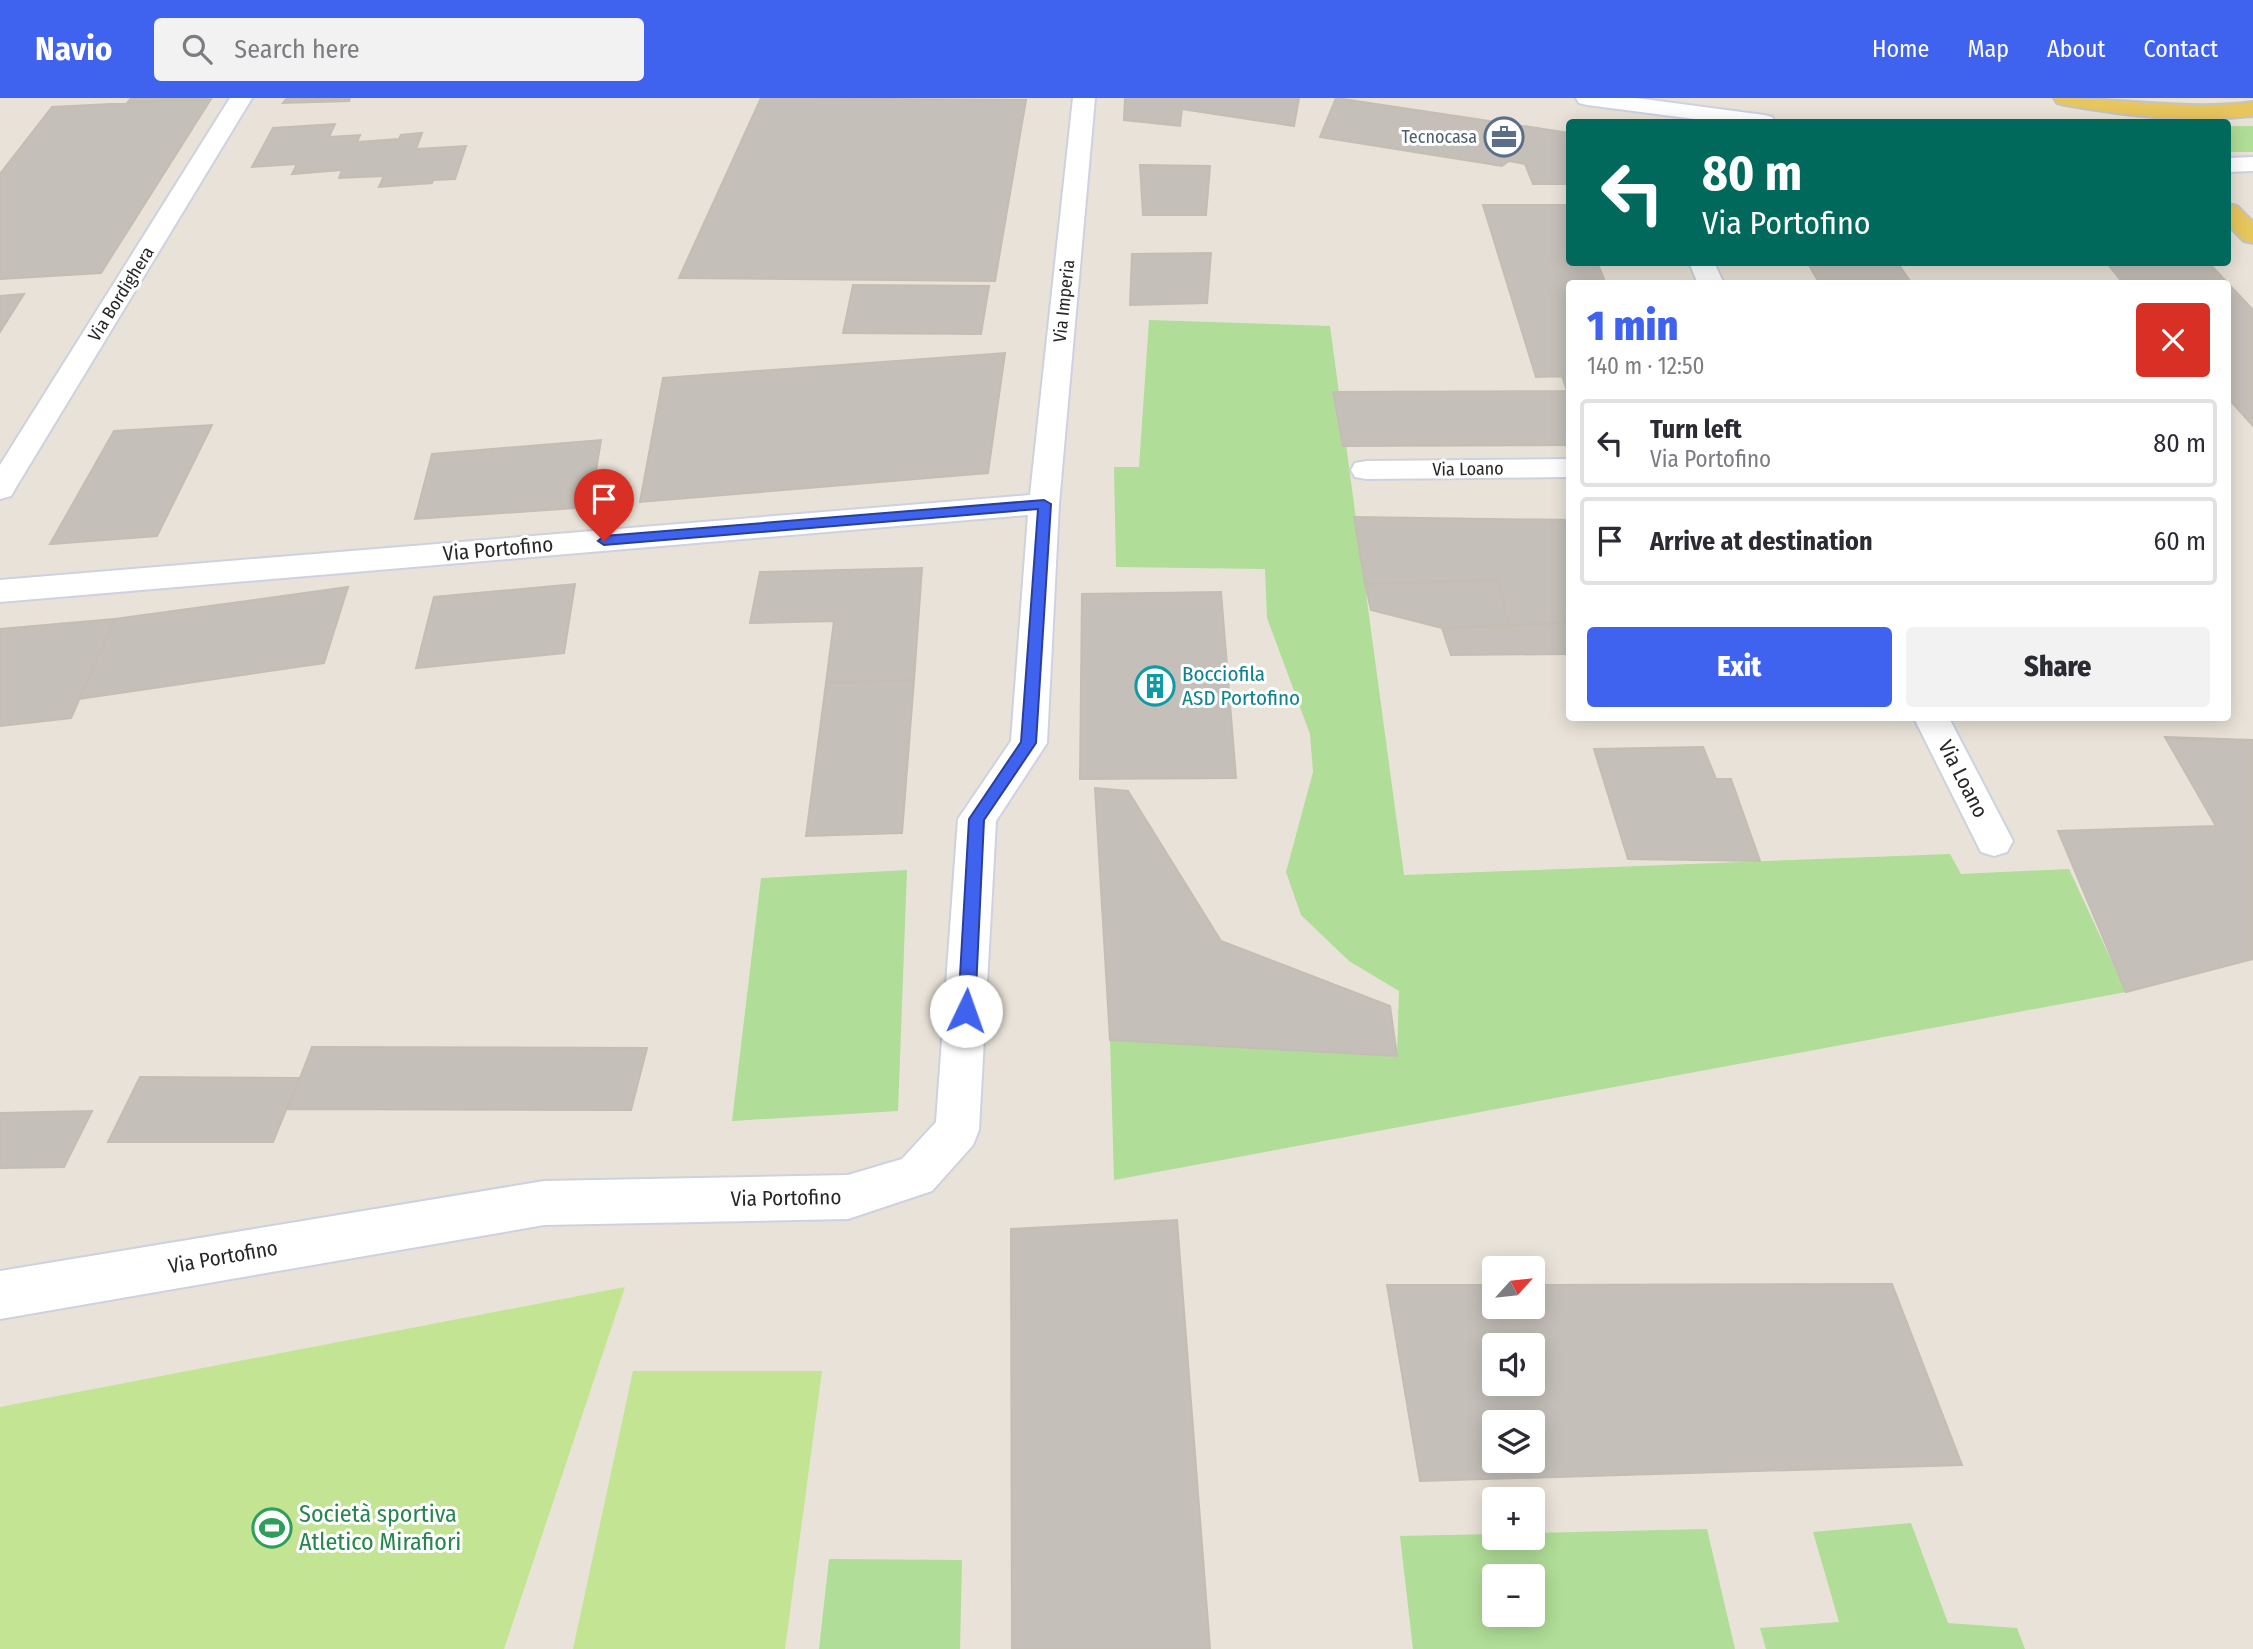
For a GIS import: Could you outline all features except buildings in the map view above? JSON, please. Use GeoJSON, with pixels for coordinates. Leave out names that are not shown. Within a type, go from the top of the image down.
{"type":"FeatureCollection","features":[{"type":"Feature","properties":{"kind":"main road"},"geometry":{"type":"LineString","coordinates":[[2054,98],[2105,119]]}},
{"type":"Feature","properties":{"kind":"main road"},"geometry":{"type":"LineString","coordinates":[[2065,98],[2162,113],[2211,113],[2253,108]]}},
{"type":"Feature","properties":{"kind":"main road"},"geometry":{"type":"LineString","coordinates":[[2231,214],[2253,236]]}},
{"type":"Feature","properties":{"kind":"street","name":"Via Bordighera"},"geometry":{"type":"LineString","coordinates":[[0,489],[241,98]]}},
{"type":"Feature","properties":{"kind":"street","name":"Via Imperia"},"geometry":{"type":"LineString","coordinates":[[1044,504],[1084,98]]}},
{"type":"Feature","properties":{"kind":"street"},"geometry":{"type":"LineString","coordinates":[[1587,98],[1624,113],[1717,119]]}},
{"type":"Feature","properties":{"kind":"street"},"geometry":{"type":"LineString","coordinates":[[2231,165],[2253,164]]}},
{"type":"Feature","properties":{"kind":"street","name":"Via Loano"},"geometry":{"type":"LineString","coordinates":[[1366,470],[1566,468]]}},
{"type":"Feature","properties":{"kind":"street","name":"Via Portofino"},"geometry":{"type":"LineString","coordinates":[[0,590],[1044,504],[1028,743],[977,819],[957,1130],[916,1176],[849,1197],[544,1203],[0,1295]]}},
{"type":"Feature","properties":{"kind":"street","name":"Via Loano"},"geometry":{"type":"LineString","coordinates":[[1934,721],[1994,841]]}},
{"type":"Feature","properties":{"kind":"green space"},"geometry":{"type":"Polygon","coordinates":[[[2231,126],[2253,126],[2253,152],[2231,152],[2231,126]]]}},
{"type":"Feature","properties":{"kind":"green space"},"geometry":{"type":"Polygon","coordinates":[[[1149,320],[1330,326],[1404,875],[1950,854],[1961,874],[2069,869],[2126,992],[1114,1180],[1110,1040],[1397,1056],[1399,991],[1349,961],[1301,915],[1286,872],[1313,772],[1310,734],[1267,618],[1265,569],[1116,567],[1114,467],[1139,467],[1149,320]]]}},
{"type":"Feature","properties":{"kind":"green space"},"geometry":{"type":"Polygon","coordinates":[[[907,870],[898,1111],[732,1121],[761,878],[907,870]]]}},
{"type":"Feature","properties":{"kind":"green space","name":"Società sportiva Atletico Mirafiori"},"geometry":{"type":"Polygon","coordinates":[[[625,1287],[504,1649],[0,1649],[0,1407],[625,1287]]]}},
{"type":"Feature","properties":{"kind":"green space"},"geometry":{"type":"Polygon","coordinates":[[[633,1371],[822,1371],[785,1649],[573,1649],[633,1371]]]}},
{"type":"Feature","properties":{"kind":"green space"},"geometry":{"type":"Polygon","coordinates":[[[1911,1523],[1948,1623],[2017,1628],[2025,1649],[1766,1649],[1760,1628],[1839,1622],[1813,1532],[1911,1523]]]}},
{"type":"Feature","properties":{"kind":"green space"},"geometry":{"type":"Polygon","coordinates":[[[1707,1529],[1735,1649],[1413,1649],[1400,1536],[1482,1534],[1482,1550],[1545,1550],[1545,1533],[1707,1529]]]}},
{"type":"Feature","properties":{"kind":"green space"},"geometry":{"type":"Polygon","coordinates":[[[829,1559],[962,1560],[960,1649],[819,1649],[829,1559]]]}},
{"type":"Feature","properties":{"kind":"place","name":"Tecnocasa"},"geometry":{"type":"Point","coordinates":[1504,137]}},
{"type":"Feature","properties":{"kind":"place","name":"Bocciofila ASD Portofino"},"geometry":{"type":"Point","coordinates":[1155,686]}},
{"type":"Feature","properties":{"kind":"place","name":"Società sportiva Atletico Mirafiori"},"geometry":{"type":"Point","coordinates":[272,1528]}},
{"type":"Feature","properties":{"kind":"route"},"geometry":{"type":"LineString","coordinates":[[604,541],[1044,504],[1028,743],[977,819],[966,1011]]}}]}
